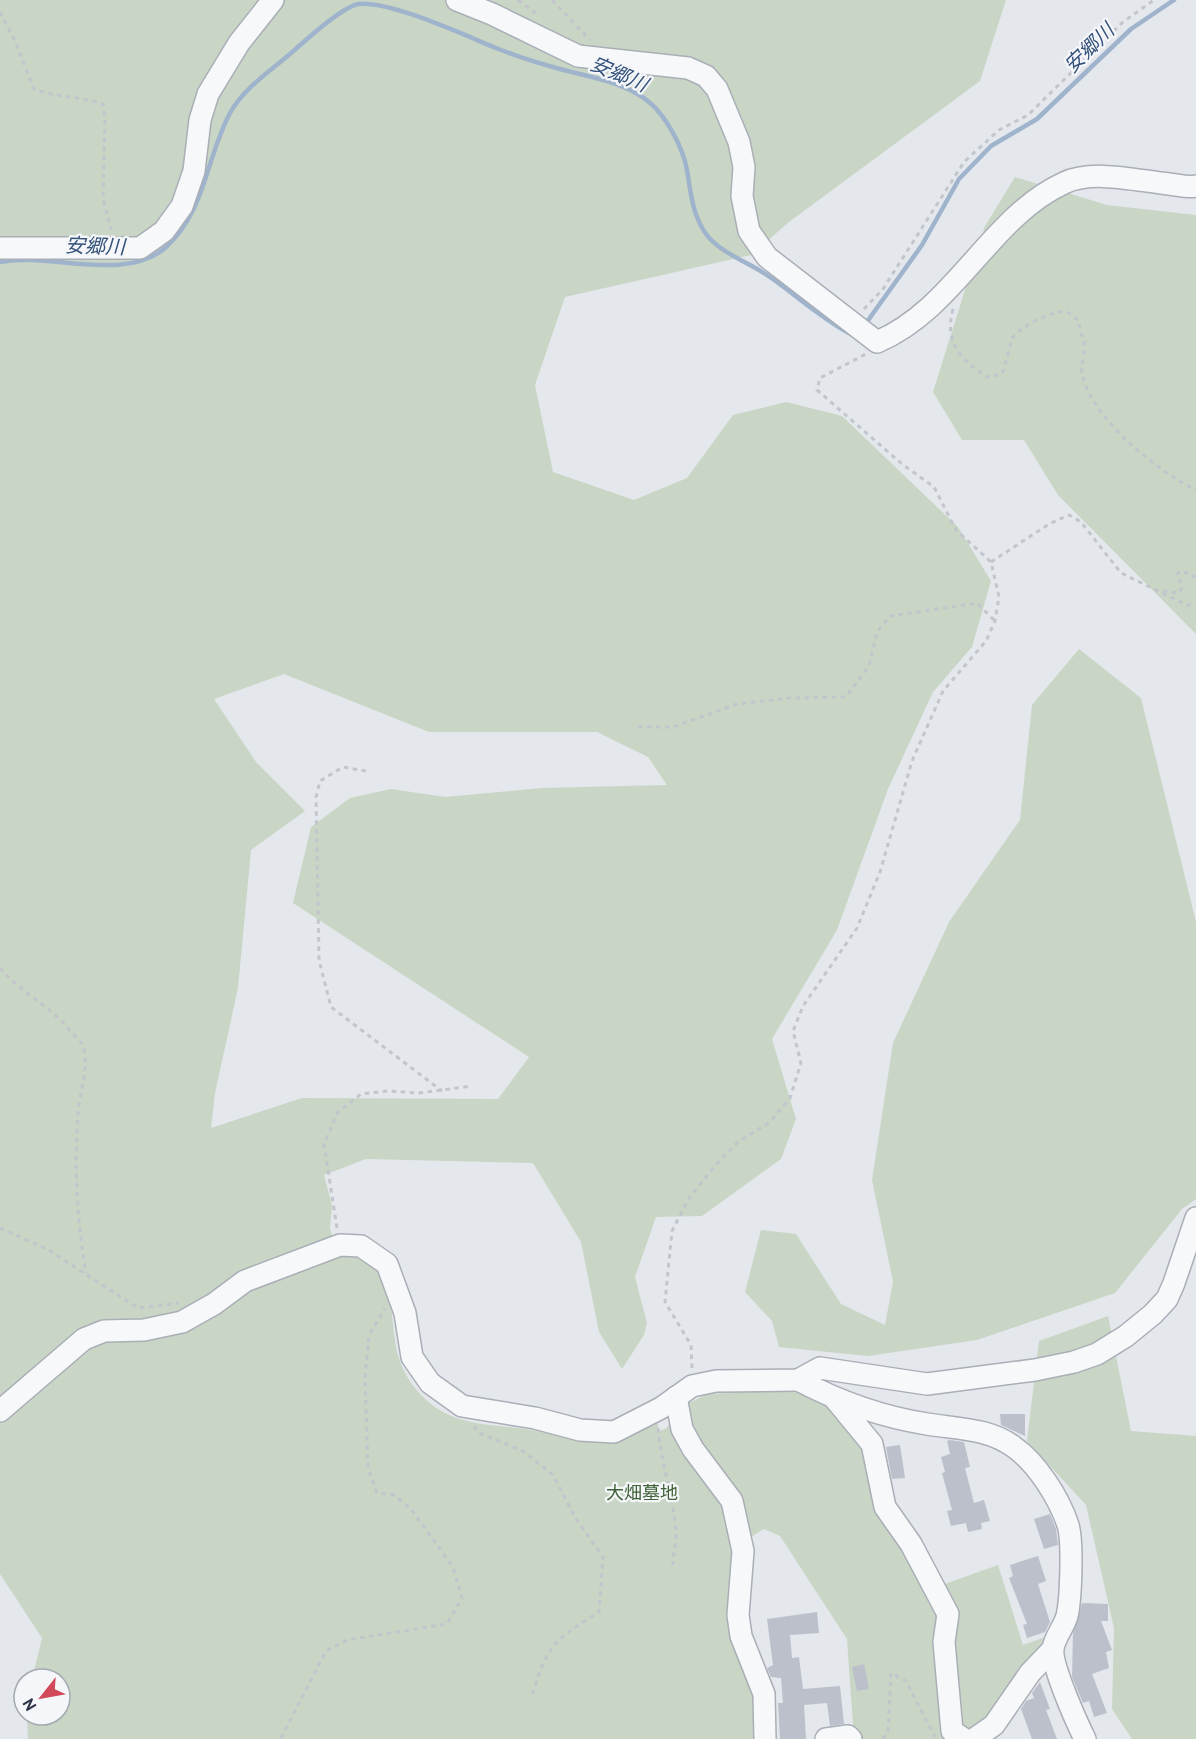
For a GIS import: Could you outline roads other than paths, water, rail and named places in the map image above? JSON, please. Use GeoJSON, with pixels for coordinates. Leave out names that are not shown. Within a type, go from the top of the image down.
{"type":"FeatureCollection","features":[{"type":"Feature","properties":{"kind":"street"},"geometry":{"type":"LineString","coordinates":[[0,248],[28,246],[140,248],[164,231],[182,206],[194,171],[200,120],[208,94],[239,44],[273,0]]}},
{"type":"Feature","properties":{"kind":"street"},"geometry":{"type":"LineString","coordinates":[[457,0],[492,14],[578,56],[687,68],[706,76],[717,88],[739,142],[744,166],[742,196],[749,231],[767,257],[819,299],[864,330],[900,332],[927,311],[1031,203],[1066,182],[1106,176],[1196,186]]}},
{"type":"Feature","properties":{"kind":"street"},"geometry":{"type":"LineString","coordinates":[[0,1412],[84,1339],[104,1331],[144,1330],[182,1322],[214,1304],[244,1281],[340,1245],[361,1246],[387,1264],[405,1313],[412,1357],[430,1383],[462,1406],[536,1418],[580,1430],[614,1432],[676,1397],[716,1381],[798,1380],[820,1368],[927,1384],[1035,1370],[1074,1362],[1097,1354],[1126,1336],[1167,1299],[1184,1260],[1186,1242],[1196,1218]]}},
{"type":"Feature","properties":{"kind":"street"},"geometry":{"type":"LineString","coordinates":[[798,1380],[835,1400],[927,1425],[959,1427],[1014,1446],[1038,1472],[1068,1526],[1070,1572],[1067,1616],[1052,1650],[1030,1673],[994,1725],[974,1739]]}},
{"type":"Feature","properties":{"kind":"street"},"geometry":{"type":"LineString","coordinates":[[676,1397],[682,1429],[693,1449],[732,1501],[743,1551],[738,1615],[741,1636],[764,1695],[765,1739]]}},
{"type":"Feature","properties":{"kind":"street"},"geometry":{"type":"LineString","coordinates":[[835,1400],[872,1444],[885,1507],[911,1544],[948,1614],[944,1642],[952,1731],[964,1739]]}},
{"type":"Feature","properties":{"kind":"street"},"geometry":{"type":"LineString","coordinates":[[1052,1650],[1065,1692],[1085,1739]]}},
{"type":"Feature","properties":{"kind":"street"},"geometry":{"type":"LineString","coordinates":[[826,1739],[848,1736],[851,1739]]}},
{"type":"Feature","properties":{"kind":"waterway","name":"安郷川"},"geometry":{"type":"LineString","coordinates":[[864,326],[922,245],[959,179],[991,146],[1037,119],[1131,29],[1174,0]]}},
{"type":"Feature","properties":{"kind":"waterway","name":"安郷川"},"geometry":{"type":"LineString","coordinates":[[0,262],[19,260],[129,264],[148,258],[165,248],[178,234],[197,202],[215,148],[235,104],[257,81],[332,19],[350,7],[358,4],[372,4],[407,13],[511,54],[606,81],[639,95],[656,108],[678,143],[685,161],[695,211],[701,226],[712,241],[726,252],[767,275],[827,320],[849,333]]}},
{"type":"Feature","properties":{"kind":"park label","name":"大畑墓地"},"geometry":{"type":"Point","coordinates":[642,1493]}}]}
